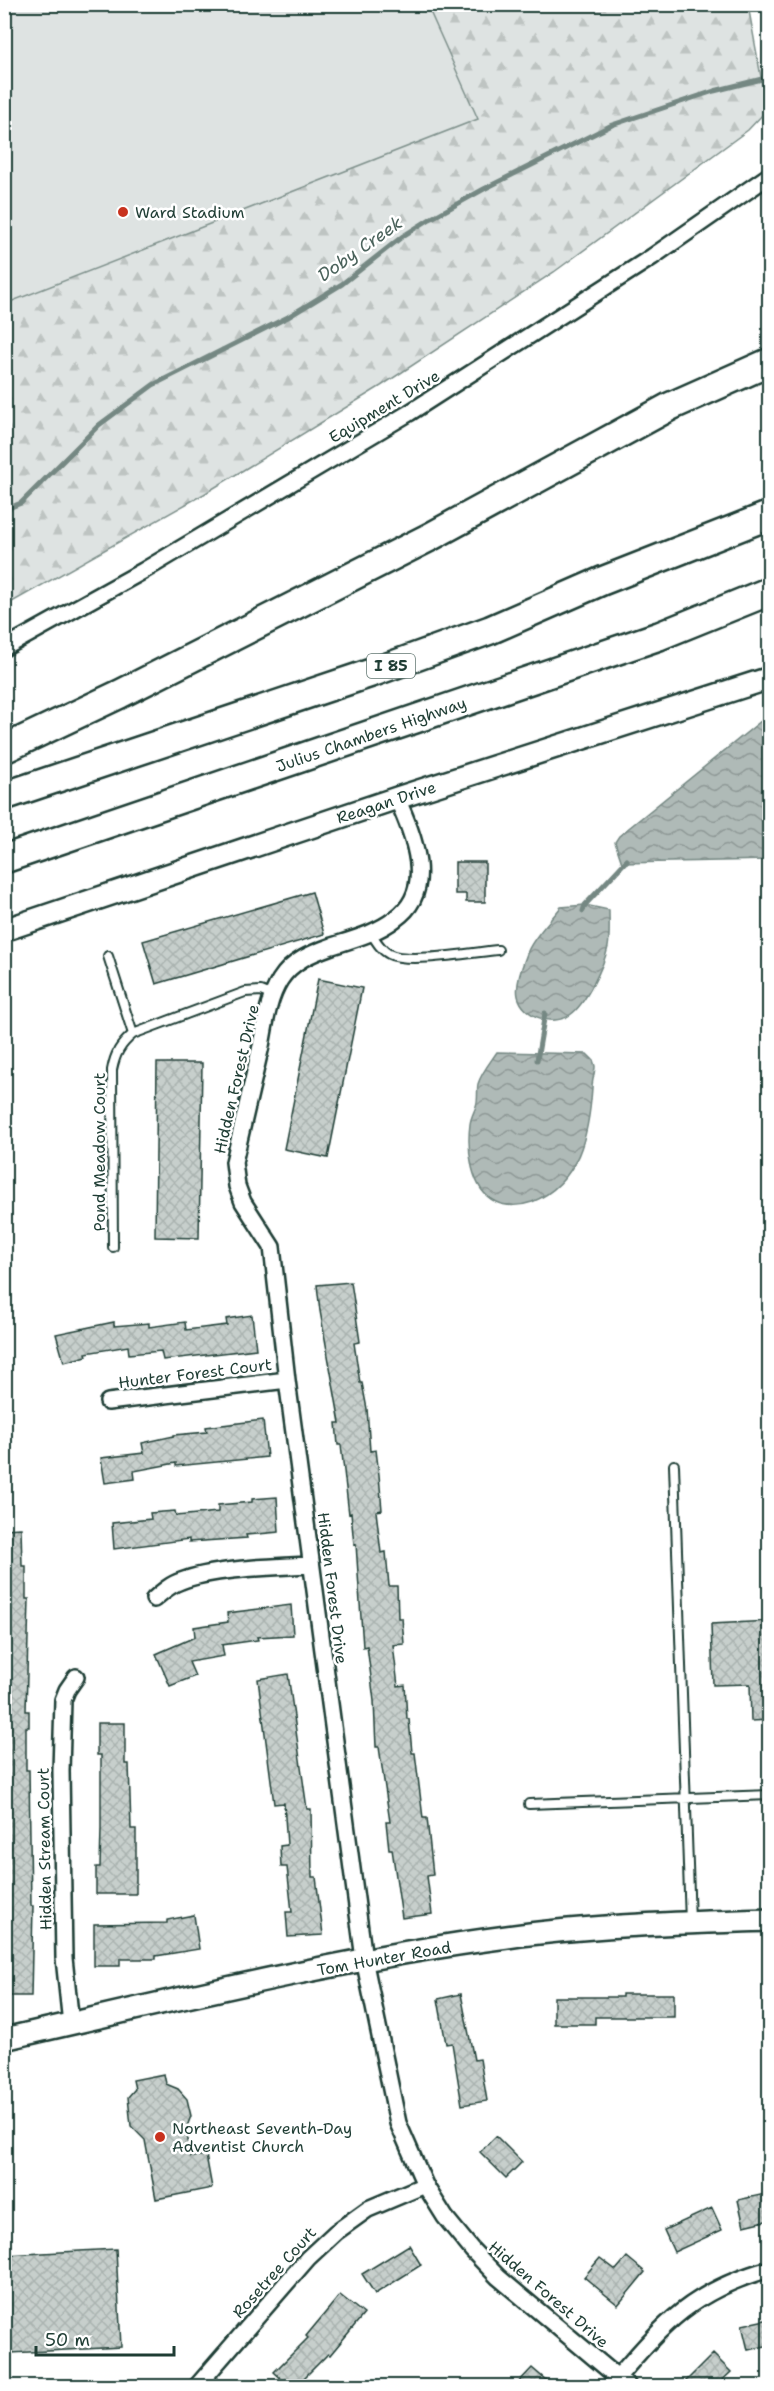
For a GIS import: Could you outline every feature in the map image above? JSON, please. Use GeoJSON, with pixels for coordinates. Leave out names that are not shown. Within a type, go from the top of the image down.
{"type":"FeatureCollection","features":[{"type":"Feature","properties":{"kind":"highway"},"geometry":{"type":"LineString","coordinates":[[4,749],[120,694],[430,537],[671,406],[770,362]]}},
{"type":"Feature","properties":{"kind":"highway","name":"I 85"},"geometry":{"type":"LineString","coordinates":[[4,796],[406,661],[490,630],[602,581],[770,515]]}},
{"type":"Feature","properties":{"kind":"highway"},"geometry":{"type":"LineString","coordinates":[[736,606],[770,591]]}},
{"type":"Feature","properties":{"kind":"highway"},"geometry":{"type":"LineString","coordinates":[[736,606],[770,599]]}},
{"type":"Feature","properties":{"kind":"highway","name":"Julius Chambers Highway"},"geometry":{"type":"LineString","coordinates":[[4,859],[659,636],[736,606]]}},
{"type":"Feature","properties":{"kind":"street","name":"Equipment Drive"},"geometry":{"type":"LineString","coordinates":[[4,648],[143,571],[409,413],[652,257],[770,175]]}},
{"type":"Feature","properties":{"kind":"street","name":"Reagan Drive"},"geometry":{"type":"LineString","coordinates":[[4,930],[398,798],[770,678]]}},
{"type":"Feature","properties":{"kind":"street","name":"Hidden Forest Drive"},"geometry":{"type":"LineString","coordinates":[[398,798],[413,837],[419,861],[418,884],[410,906],[396,919],[371,933],[316,952],[296,962],[280,981],[268,1011],[234,1162],[237,1186],[243,1202],[272,1247],[287,1380],[364,1959],[398,2123],[425,2185],[445,2217],[472,2250],[498,2277],[619,2384]]}},
{"type":"Feature","properties":{"kind":"street","name":"Hunter Forest Court"},"geometry":{"type":"LineString","coordinates":[[108,1402],[287,1380]]}},
{"type":"Feature","properties":{"kind":"street"},"geometry":{"type":"LineString","coordinates":[[154,1599],[181,1581],[201,1576],[276,1566],[311,1565]]}},
{"type":"Feature","properties":{"kind":"street","name":"Hidden Stream Court"},"geometry":{"type":"LineString","coordinates":[[71,2024],[64,1958],[61,1771],[63,1700],[76,1677]]}},
{"type":"Feature","properties":{"kind":"street","name":"Tom Hunter Road"},"geometry":{"type":"LineString","coordinates":[[4,2039],[364,1959],[508,1936],[690,1923],[770,1920]]}},
{"type":"Feature","properties":{"kind":"street","name":"Rosetree Court"},"geometry":{"type":"LineString","coordinates":[[197,2386],[309,2258],[336,2232],[368,2209],[425,2185]]}},
{"type":"Feature","properties":{"kind":"street"},"geometry":{"type":"LineString","coordinates":[[619,2384],[648,2343],[687,2306],[708,2292],[738,2278],[770,2269]]}},
{"type":"Feature","properties":{"kind":"lane"},"geometry":{"type":"LineString","coordinates":[[371,933],[379,946],[390,955],[406,959],[498,950]]}},
{"type":"Feature","properties":{"kind":"lane"},"geometry":{"type":"LineString","coordinates":[[108,956],[133,1034]]}},
{"type":"Feature","properties":{"kind":"lane","name":"Pond Meadow Court"},"geometry":{"type":"LineString","coordinates":[[113,1248],[112,1070],[114,1056],[122,1043],[133,1034],[245,992],[261,991],[274,996]]}},
{"type":"Feature","properties":{"kind":"lane"},"geometry":{"type":"LineString","coordinates":[[674,1465],[690,1923]]}},
{"type":"Feature","properties":{"kind":"lane"},"geometry":{"type":"LineString","coordinates":[[530,1804],[770,1795]]}},
{"type":"Feature","properties":{"kind":"green space","name":"Ward Stadium"},"geometry":{"type":"Polygon","coordinates":[[[5,4],[427,5],[478,119],[5,304],[5,4]]]}},
{"type":"Feature","properties":{"kind":"green space"},"geometry":{"type":"Polygon","coordinates":[[[399,5],[748,5],[767,110],[748,130],[554,272],[381,386],[204,494],[5,606],[5,288],[399,5]]]}},
{"type":"Feature","properties":{"kind":"water"},"geometry":{"type":"Polygon","coordinates":[[[769,719],[769,860],[622,863],[615,842],[619,836],[761,721],[769,719]]]}},
{"type":"Feature","properties":{"kind":"water"},"geometry":{"type":"Polygon","coordinates":[[[585,905],[609,910],[609,942],[603,964],[594,984],[576,1010],[570,1015],[555,1020],[540,1018],[526,1010],[517,991],[528,951],[539,933],[561,907],[585,905]]]}},
{"type":"Feature","properties":{"kind":"water"},"geometry":{"type":"Polygon","coordinates":[[[497,1052],[587,1054],[595,1066],[588,1123],[571,1170],[548,1194],[523,1204],[504,1205],[487,1196],[472,1168],[469,1145],[470,1124],[477,1102],[478,1084],[497,1052]]]}},
{"type":"Feature","properties":{"kind":"building"},"geometry":{"type":"Polygon","coordinates":[[[455,862],[485,862],[485,902],[466,902],[466,894],[455,894],[455,862]]]}},
{"type":"Feature","properties":{"kind":"building"},"geometry":{"type":"Polygon","coordinates":[[[312,892],[324,934],[156,984],[143,941],[312,892]]]}},
{"type":"Feature","properties":{"kind":"building"},"geometry":{"type":"Polygon","coordinates":[[[318,979],[362,988],[328,1158],[284,1149],[318,979]]]}},
{"type":"Feature","properties":{"kind":"building"},"geometry":{"type":"Polygon","coordinates":[[[157,1063],[202,1063],[199,1238],[155,1237],[157,1063]]]}},
{"type":"Feature","properties":{"kind":"building"},"geometry":{"type":"Polygon","coordinates":[[[351,1282],[360,1342],[354,1343],[360,1383],[362,1383],[367,1409],[370,1451],[376,1450],[379,1475],[382,1510],[376,1511],[381,1553],[386,1552],[389,1586],[397,1586],[398,1618],[402,1618],[404,1644],[393,1645],[398,1686],[405,1685],[412,1753],[415,1753],[423,1818],[427,1818],[433,1875],[427,1876],[432,1914],[402,1918],[392,1849],[389,1849],[386,1822],[390,1822],[379,1747],[376,1747],[374,1701],[367,1646],[363,1647],[356,1544],[354,1545],[351,1513],[349,1514],[341,1445],[338,1445],[336,1423],[340,1423],[317,1285],[351,1282]]]}},
{"type":"Feature","properties":{"kind":"building"},"geometry":{"type":"Polygon","coordinates":[[[252,1315],[256,1349],[163,1360],[161,1351],[129,1354],[128,1346],[86,1353],[87,1356],[64,1362],[56,1334],[114,1322],[114,1326],[149,1323],[149,1327],[185,1322],[186,1330],[227,1325],[226,1319],[252,1315]]]}},
{"type":"Feature","properties":{"kind":"building"},"geometry":{"type":"Polygon","coordinates":[[[263,1420],[267,1457],[176,1466],[176,1463],[134,1471],[135,1479],[105,1483],[101,1458],[144,1453],[142,1443],[174,1435],[207,1432],[206,1427],[263,1420]]]}},
{"type":"Feature","properties":{"kind":"building"},"geometry":{"type":"Polygon","coordinates":[[[277,1497],[279,1532],[246,1535],[247,1538],[189,1542],[189,1539],[114,1549],[112,1523],[151,1519],[150,1513],[175,1511],[176,1516],[218,1512],[218,1505],[277,1497]]]}},
{"type":"Feature","properties":{"kind":"building"},"geometry":{"type":"Polygon","coordinates":[[[21,1528],[22,1566],[26,1566],[26,1599],[29,1599],[26,1711],[29,1711],[29,1727],[26,1727],[26,1770],[29,1770],[31,1906],[33,1906],[31,1996],[4,1996],[4,1529],[21,1528]]]}},
{"type":"Feature","properties":{"kind":"building"},"geometry":{"type":"Polygon","coordinates":[[[291,1605],[293,1635],[257,1637],[258,1640],[222,1645],[224,1656],[189,1662],[195,1676],[170,1686],[156,1654],[195,1637],[194,1627],[228,1622],[227,1613],[291,1605]]]}},
{"type":"Feature","properties":{"kind":"building"},"geometry":{"type":"Polygon","coordinates":[[[770,1621],[770,1720],[751,1721],[750,1684],[713,1685],[711,1624],[770,1621]]]}},
{"type":"Feature","properties":{"kind":"building"},"geometry":{"type":"Polygon","coordinates":[[[288,1674],[307,1809],[311,1809],[312,1877],[316,1877],[323,1935],[288,1937],[286,1912],[292,1912],[287,1867],[281,1867],[280,1846],[287,1845],[284,1803],[274,1804],[258,1679],[288,1674]]]}},
{"type":"Feature","properties":{"kind":"building"},"geometry":{"type":"Polygon","coordinates":[[[97,1723],[125,1723],[125,1764],[129,1764],[131,1829],[136,1829],[136,1894],[96,1894],[96,1867],[100,1867],[101,1829],[101,1755],[97,1755],[97,1723]]]}},
{"type":"Feature","properties":{"kind":"building"},"geometry":{"type":"Polygon","coordinates":[[[194,1915],[199,1949],[156,1956],[156,1959],[120,1959],[120,1966],[94,1966],[94,1924],[167,1923],[167,1920],[194,1915]]]}},
{"type":"Feature","properties":{"kind":"building"},"geometry":{"type":"Polygon","coordinates":[[[461,1994],[474,2060],[480,2059],[487,2101],[462,2105],[452,2043],[446,2044],[438,1999],[461,1994]]]}},
{"type":"Feature","properties":{"kind":"building"},"geometry":{"type":"Polygon","coordinates":[[[622,1994],[674,1994],[674,2017],[595,2017],[595,2024],[554,2024],[554,1997],[622,1997],[622,1994]]]}},
{"type":"Feature","properties":{"kind":"building","name":"Northeast Seventh-Day Adventist Church"},"geometry":{"type":"Polygon","coordinates":[[[164,2074],[166,2084],[178,2089],[187,2099],[191,2116],[186,2129],[191,2157],[206,2155],[212,2188],[156,2199],[145,2140],[131,2126],[128,2097],[135,2089],[133,2080],[164,2074]]]}},
{"type":"Feature","properties":{"kind":"building"},"geometry":{"type":"Polygon","coordinates":[[[496,2136],[522,2162],[506,2178],[480,2152],[496,2136]]]}},
{"type":"Feature","properties":{"kind":"building"},"geometry":{"type":"Polygon","coordinates":[[[770,2193],[770,2220],[744,2226],[738,2200],[770,2193]]]}},
{"type":"Feature","properties":{"kind":"building"},"geometry":{"type":"Polygon","coordinates":[[[712,2208],[722,2230],[674,2252],[664,2230],[712,2208]]]}},
{"type":"Feature","properties":{"kind":"building"},"geometry":{"type":"Polygon","coordinates":[[[409,2245],[421,2265],[375,2294],[362,2274],[409,2245]]]}},
{"type":"Feature","properties":{"kind":"building"},"geometry":{"type":"Polygon","coordinates":[[[116,2249],[121,2347],[11,2353],[6,2255],[116,2249]]]}},
{"type":"Feature","properties":{"kind":"building"},"geometry":{"type":"Polygon","coordinates":[[[627,2257],[645,2272],[618,2305],[584,2277],[600,2258],[616,2270],[627,2257]]]}},
{"type":"Feature","properties":{"kind":"building"},"geometry":{"type":"Polygon","coordinates":[[[340,2295],[364,2314],[330,2355],[328,2354],[296,2386],[289,2386],[274,2372],[308,2338],[306,2336],[340,2295]]]}},
{"type":"Feature","properties":{"kind":"building"},"geometry":{"type":"Polygon","coordinates":[[[770,2319],[770,2345],[748,2350],[742,2325],[770,2319]]]}},
{"type":"Feature","properties":{"kind":"building"},"geometry":{"type":"Polygon","coordinates":[[[713,2354],[731,2372],[716,2386],[681,2386],[713,2354]]]}},
{"type":"Feature","properties":{"kind":"building"},"geometry":{"type":"Polygon","coordinates":[[[532,2368],[553,2386],[515,2386],[532,2368]]]}},
{"type":"Feature","properties":{"kind":"waterway","name":"Doby Creek"},"geometry":{"type":"LineString","coordinates":[[4,510],[21,503],[99,425],[153,385],[288,317],[342,284],[403,236],[430,219],[484,189],[612,125],[714,91],[770,77]]}},
{"type":"Feature","properties":{"kind":"waterway"},"geometry":{"type":"LineString","coordinates":[[583,911],[585,905],[627,860]]}},
{"type":"Feature","properties":{"kind":"waterway"},"geometry":{"type":"LineString","coordinates":[[537,1060],[545,1013]]}},
{"type":"Feature","properties":{"kind":"place","name":"Ward Stadium"},"geometry":{"type":"Point","coordinates":[123,212]}},
{"type":"Feature","properties":{"kind":"place","name":"Northeast Seventh-Day Adventist Church"},"geometry":{"type":"Point","coordinates":[160,2137]}}]}
